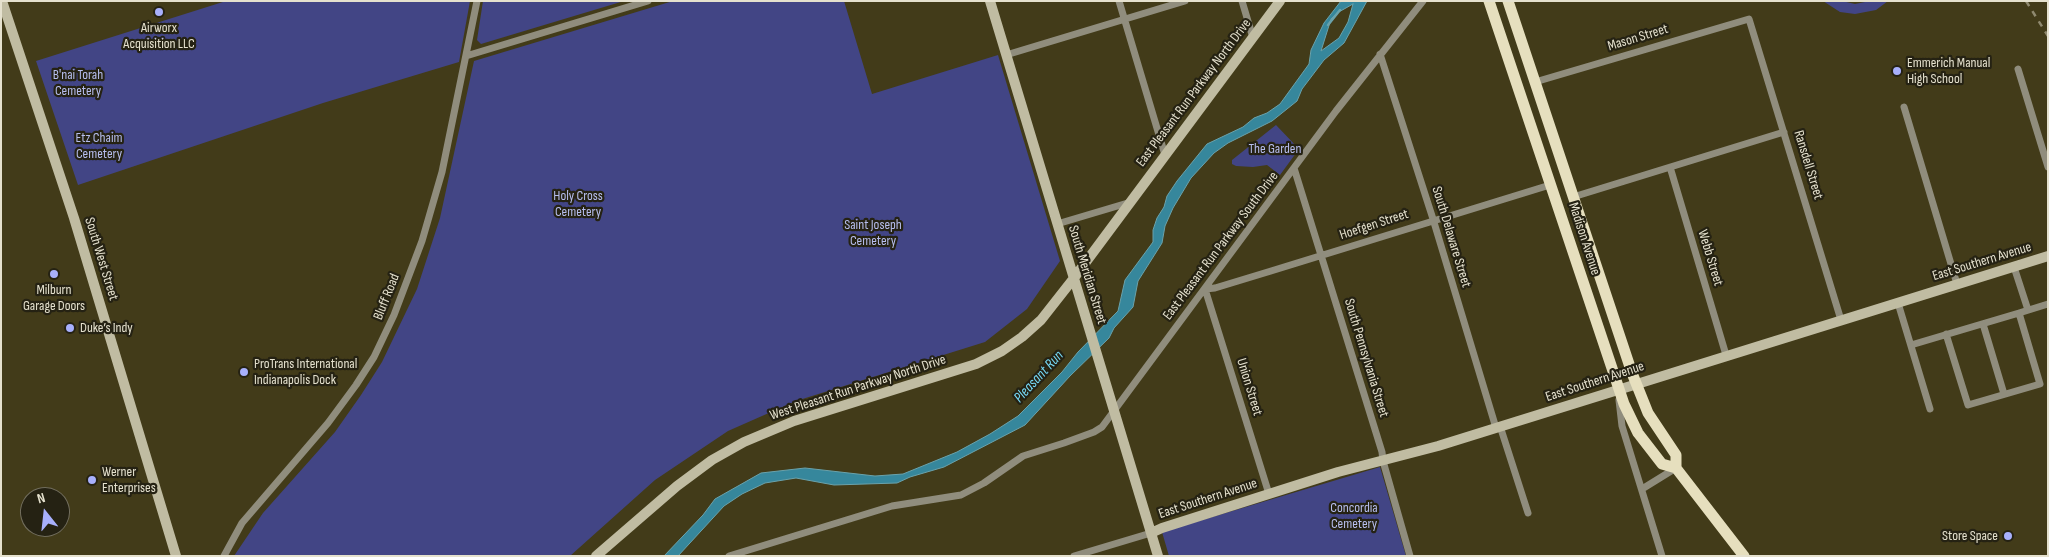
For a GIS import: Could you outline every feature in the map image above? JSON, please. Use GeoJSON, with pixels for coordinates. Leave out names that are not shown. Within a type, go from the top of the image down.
{"type":"FeatureCollection","features":[{"type":"Feature","properties":{"kind":"main road","name":"Madison Avenue"},"geometry":{"type":"LineString","coordinates":[[1489,1],[1618,390],[1631,419],[1647,445],[1662,464],[1676,468],[1744,556]]}},
{"type":"Feature","properties":{"kind":"main road","name":"Madison Avenue"},"geometry":{"type":"LineString","coordinates":[[1508,1],[1636,383],[1648,413],[1676,455],[1676,468]]}},
{"type":"Feature","properties":{"kind":"street","name":"South West Street"},"geometry":{"type":"LineString","coordinates":[[2,1],[74,218],[176,556]]}},
{"type":"Feature","properties":{"kind":"street","name":"Bluff Road"},"geometry":{"type":"LineString","coordinates":[[224,556],[242,522],[339,409],[363,375],[387,330],[415,262],[444,163],[477,1]]}},
{"type":"Feature","properties":{"kind":"street"},"geometry":{"type":"LineString","coordinates":[[466,56],[648,1]]}},
{"type":"Feature","properties":{"kind":"street","name":"South Meridian Street"},"geometry":{"type":"LineString","coordinates":[[990,1],[1158,556]]}},
{"type":"Feature","properties":{"kind":"street"},"geometry":{"type":"LineString","coordinates":[[1119,1],[1165,155]]}},
{"type":"Feature","properties":{"kind":"street"},"geometry":{"type":"LineString","coordinates":[[1006,55],[1184,1]]}},
{"type":"Feature","properties":{"kind":"street"},"geometry":{"type":"LineString","coordinates":[[1242,1],[1253,38]]}},
{"type":"Feature","properties":{"kind":"street","name":"East Pleasant Run Parkway North Drive"},"geometry":{"type":"LineString","coordinates":[[1074,278],[1280,1]]}},
{"type":"Feature","properties":{"kind":"street","name":"East Pleasant Run Parkway South Drive"},"geometry":{"type":"LineString","coordinates":[[729,556],[892,506],[960,495],[984,483],[1023,456],[1094,432],[1102,426],[1336,111],[1423,1]]}},
{"type":"Feature","properties":{"kind":"street","name":"Mason Street"},"geometry":{"type":"LineString","coordinates":[[1535,82],[1749,19]]}},
{"type":"Feature","properties":{"kind":"street","name":"Ransdell Street"},"geometry":{"type":"LineString","coordinates":[[1749,19],[1841,320]]}},
{"type":"Feature","properties":{"kind":"street","name":"South Delaware Street"},"geometry":{"type":"LineString","coordinates":[[1380,54],[1498,427],[1528,513]]}},
{"type":"Feature","properties":{"kind":"street"},"geometry":{"type":"LineString","coordinates":[[2018,69],[2048,167]]}},
{"type":"Feature","properties":{"kind":"street"},"geometry":{"type":"LineString","coordinates":[[1904,107],[1957,284]]}},
{"type":"Feature","properties":{"kind":"street"},"geometry":{"type":"LineString","coordinates":[[1573,197],[1784,132]]}},
{"type":"Feature","properties":{"kind":"street","name":"Webb Street"},"geometry":{"type":"LineString","coordinates":[[1670,167],[1726,355]]}},
{"type":"Feature","properties":{"kind":"street","name":"South Pennsylvania Street"},"geometry":{"type":"LineString","coordinates":[[1294,168],[1382,452],[1410,556]]}},
{"type":"Feature","properties":{"kind":"street","name":"Hoefgen Street"},"geometry":{"type":"LineString","coordinates":[[1205,289],[1215,288],[1433,219],[1550,185]]}},
{"type":"Feature","properties":{"kind":"street"},"geometry":{"type":"LineString","coordinates":[[1057,224],[1131,202]]}},
{"type":"Feature","properties":{"kind":"street","name":"East Southern Avenue"},"geometry":{"type":"LineString","coordinates":[[1151,533],[1338,472],[1383,461],[1498,427],[2048,256]]}},
{"type":"Feature","properties":{"kind":"street"},"geometry":{"type":"LineString","coordinates":[[2014,267],[2028,310]]}},
{"type":"Feature","properties":{"kind":"street","name":"West Pleasant Run Parkway North Drive"},"geometry":{"type":"LineString","coordinates":[[596,556],[694,472],[744,442],[794,420],[963,369],[1002,351],[1041,320],[1074,278]]}},
{"type":"Feature","properties":{"kind":"street","name":"Union Street"},"geometry":{"type":"LineString","coordinates":[[1205,289],[1269,494]]}},
{"type":"Feature","properties":{"kind":"street"},"geometry":{"type":"LineString","coordinates":[[1898,302],[1930,409]]}},
{"type":"Feature","properties":{"kind":"street"},"geometry":{"type":"LineString","coordinates":[[1910,345],[2048,304]]}},
{"type":"Feature","properties":{"kind":"street"},"geometry":{"type":"LineString","coordinates":[[1946,334],[1968,405],[2040,384],[2019,313]]}},
{"type":"Feature","properties":{"kind":"street"},"geometry":{"type":"LineString","coordinates":[[1983,324],[2004,394]]}},
{"type":"Feature","properties":{"kind":"street"},"geometry":{"type":"LineString","coordinates":[[1618,390],[1622,426],[1662,556]]}},
{"type":"Feature","properties":{"kind":"street"},"geometry":{"type":"LineString","coordinates":[[1642,488],[1676,468]]}},
{"type":"Feature","properties":{"kind":"street"},"geometry":{"type":"LineString","coordinates":[[1074,556],[1151,533]]}},
{"type":"Feature","properties":{"kind":"green space"},"geometry":{"type":"Polygon","coordinates":[[[226,1],[470,1],[459,62],[323,103],[78,185],[36,61],[226,1]]]}},
{"type":"Feature","properties":{"kind":"green space"},"geometry":{"type":"Polygon","coordinates":[[[483,1],[624,1],[481,44],[477,40],[483,1]]]}},
{"type":"Feature","properties":{"kind":"green space","name":"Holy Cross Cemetery"},"geometry":{"type":"Polygon","coordinates":[[[673,1],[844,1],[872,94],[998,55],[1060,261],[1027,309],[985,342],[796,401],[728,431],[655,480],[570,556],[234,556],[263,513],[335,432],[382,362],[417,289],[440,218],[474,61],[673,1]]]}},
{"type":"Feature","properties":{"kind":"green space"},"geometry":{"type":"Polygon","coordinates":[[[1823,1],[1842,1],[1855,4],[1870,1],[1888,1],[1876,10],[1855,14],[1840,12],[1823,1]]]}},
{"type":"Feature","properties":{"kind":"green space","name":"The Garden"},"geometry":{"type":"Polygon","coordinates":[[[1276,125],[1299,149],[1280,175],[1267,165],[1253,167],[1232,164],[1232,160],[1276,125]]]}},
{"type":"Feature","properties":{"kind":"green space","name":"Concordia Cemetery"},"geometry":{"type":"Polygon","coordinates":[[[1380,467],[1406,556],[1169,556],[1162,532],[1380,467]]]}},
{"type":"Feature","properties":{"kind":"water","name":"Pleasant Run"},"geometry":{"type":"Polygon","coordinates":[[[1341,1],[1367,1],[1344,43],[1324,60],[1302,89],[1297,101],[1272,121],[1228,143],[1214,153],[1191,178],[1173,208],[1165,226],[1162,243],[1138,281],[1133,307],[1114,328],[1109,338],[1070,376],[1025,425],[944,467],[897,483],[834,485],[796,478],[765,483],[742,494],[724,506],[678,556],[664,556],[703,515],[715,499],[761,473],[805,468],[875,476],[903,474],[957,452],[1018,416],[1062,372],[1078,352],[1118,311],[1125,280],[1153,242],[1153,230],[1157,218],[1164,207],[1167,196],[1177,181],[1207,144],[1243,127],[1254,118],[1267,113],[1280,104],[1309,64],[1311,50],[1324,23],[1341,1]],[[1353,4],[1337,13],[1331,19],[1321,51],[1339,38],[1348,22],[1353,4]]]}},
{"type":"Feature","properties":{"kind":"waterway","name":"Pleasant Run"},"geometry":{"type":"LineString","coordinates":[[1328,25],[1340,10]]}},
{"type":"Feature","properties":{"kind":"railway"},"geometry":{"type":"LineString","coordinates":[[2026,1],[2048,36]]}},
{"type":"Feature","properties":{"kind":"place","name":"Airworx Acquisition LLC"},"geometry":{"type":"Point","coordinates":[159,12]}},
{"type":"Feature","properties":{"kind":"place","name":"Emmerich Manual High School"},"geometry":{"type":"Point","coordinates":[1897,71]}},
{"type":"Feature","properties":{"kind":"place","name":"Milburn Garage Doors"},"geometry":{"type":"Point","coordinates":[54,274]}},
{"type":"Feature","properties":{"kind":"place","name":"Duke’s Indy"},"geometry":{"type":"Point","coordinates":[70,328]}},
{"type":"Feature","properties":{"kind":"place","name":"ProTrans International Indianapolis Dock"},"geometry":{"type":"Point","coordinates":[244,372]}},
{"type":"Feature","properties":{"kind":"place","name":"Werner Enterprises"},"geometry":{"type":"Point","coordinates":[92,480]}},
{"type":"Feature","properties":{"kind":"place","name":"Store Space"},"geometry":{"type":"Point","coordinates":[2008,536]}},
{"type":"Feature","properties":{"kind":"park label","name":"B'nai Torah Cemetery"},"geometry":{"type":"Point","coordinates":[78,84]}},
{"type":"Feature","properties":{"kind":"park label","name":"Etz Chaim Cemetery"},"geometry":{"type":"Point","coordinates":[99,146]}},
{"type":"Feature","properties":{"kind":"park label","name":"Saint Joseph Cemetery"},"geometry":{"type":"Point","coordinates":[873,234]}}]}
